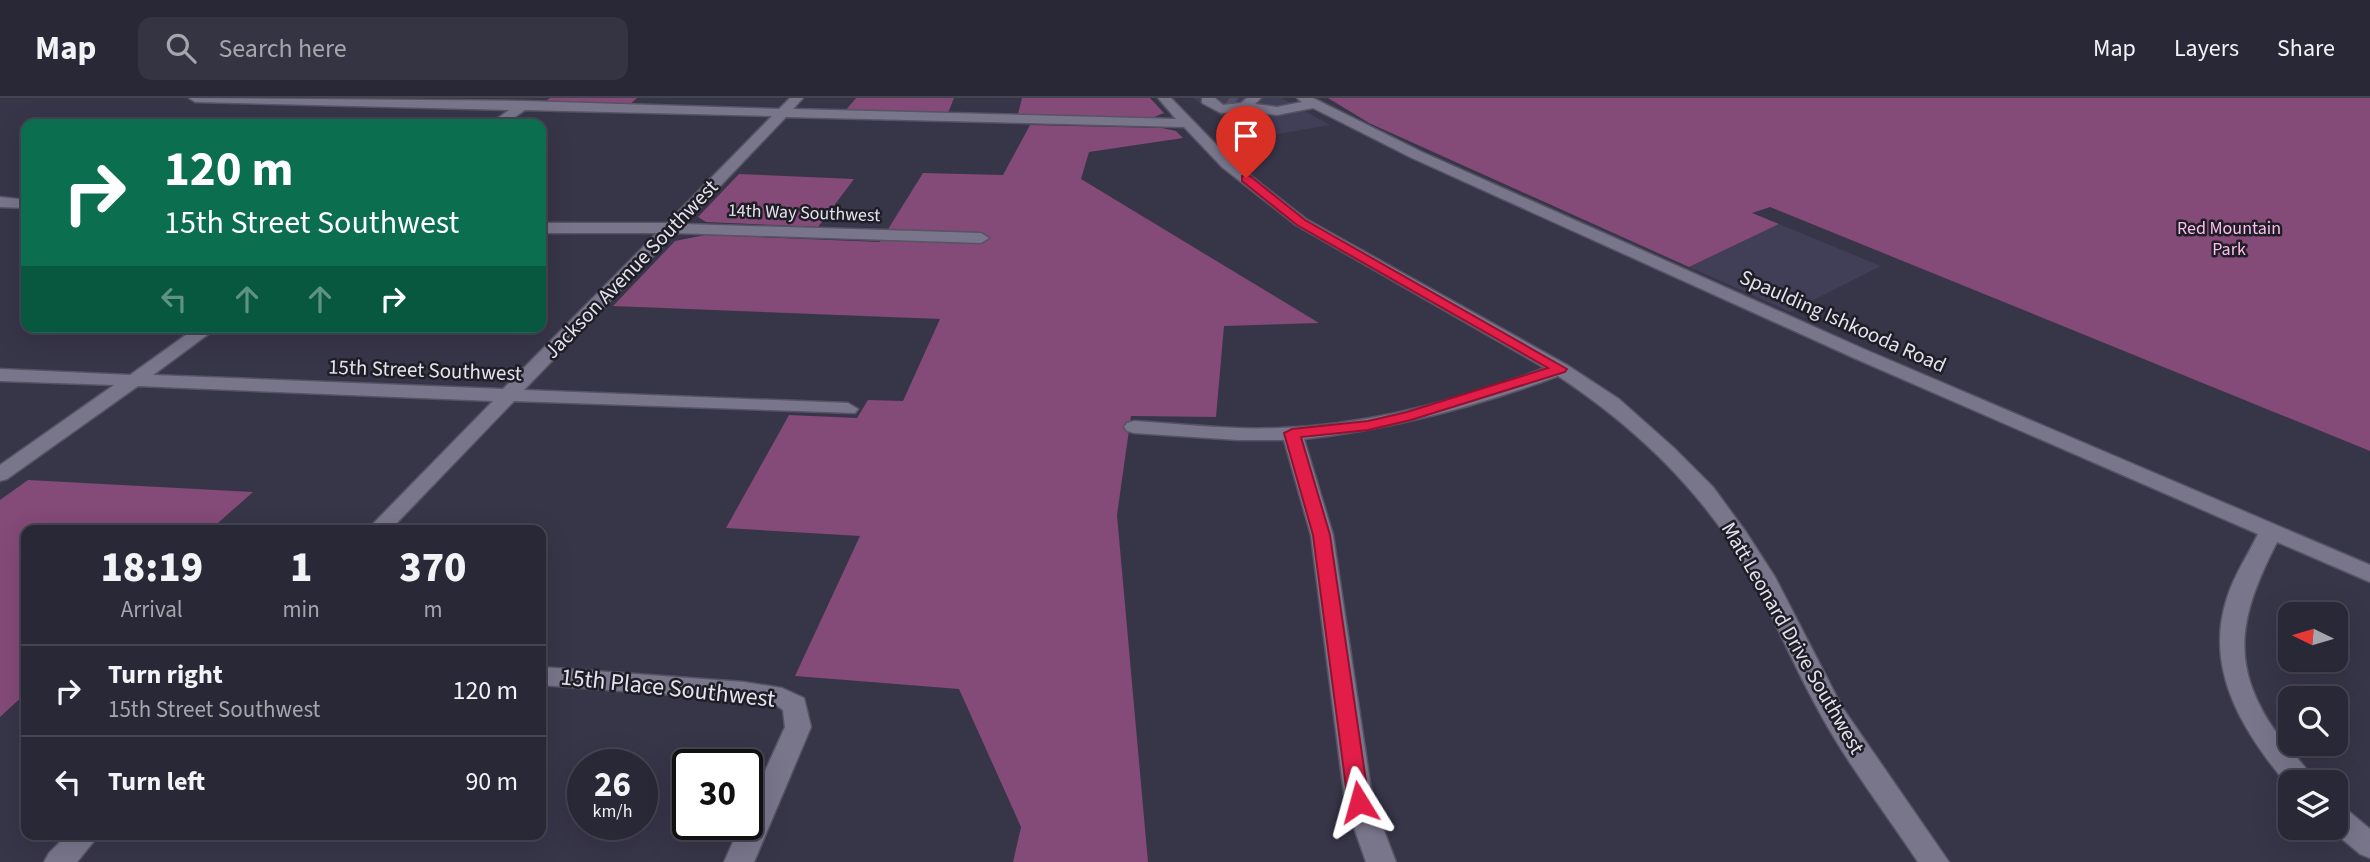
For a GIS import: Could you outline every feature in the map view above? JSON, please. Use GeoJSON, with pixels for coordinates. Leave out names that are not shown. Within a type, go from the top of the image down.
{"type":"FeatureCollection","features":[{"type":"Feature","properties":{"kind":"street"},"geometry":{"type":"LineString","coordinates":[[195,98],[1186,124]]}},
{"type":"Feature","properties":{"kind":"street"},"geometry":{"type":"LineString","coordinates":[[504,119],[535,98]]}},
{"type":"Feature","properties":{"kind":"street","name":"Jackson Avenue Southwest"},"geometry":{"type":"LineString","coordinates":[[383,525],[797,98]]}},
{"type":"Feature","properties":{"kind":"street","name":"Matt Leonard Drive Southwest"},"geometry":{"type":"LineString","coordinates":[[1164,98],[1227,164],[1301,222],[1560,369],[1612,403],[1666,451],[1705,492],[1763,577],[1832,712],[1934,862]]}},
{"type":"Feature","properties":{"kind":"street"},"geometry":{"type":"LineString","coordinates":[[1209,98],[1207,100],[1221,109],[1246,102],[1276,111],[1308,101]]}},
{"type":"Feature","properties":{"kind":"street","name":"Spaulding Ishkooda Road"},"geometry":{"type":"LineString","coordinates":[[1308,101],[1417,155],[1860,354],[2370,574]]}},
{"type":"Feature","properties":{"kind":"street"},"geometry":{"type":"LineString","coordinates":[[0,202],[21,204]]}},
{"type":"Feature","properties":{"kind":"street","name":"14th Way Southwest"},"geometry":{"type":"LineString","coordinates":[[546,228],[671,228],[981,238]]}},
{"type":"Feature","properties":{"kind":"street"},"geometry":{"type":"LineString","coordinates":[[0,475],[201,333]]}},
{"type":"Feature","properties":{"kind":"street"},"geometry":{"type":"LineString","coordinates":[[1133,427],[1292,433],[1368,426],[1560,369]]}},
{"type":"Feature","properties":{"kind":"street","name":"15th Street Southwest"},"geometry":{"type":"LineString","coordinates":[[0,374],[848,409]]}},
{"type":"Feature","properties":{"kind":"street"},"geometry":{"type":"LineString","coordinates":[[1292,433],[1322,535],[1359,802],[1381,862]]}},
{"type":"Feature","properties":{"kind":"street"},"geometry":{"type":"LineString","coordinates":[[2270,533],[2238,601],[2232,632],[2232,668],[2245,706],[2272,750],[2290,770]]}},
{"type":"Feature","properties":{"kind":"street","name":"15th Place Southwest"},"geometry":{"type":"LineString","coordinates":[[546,676],[744,691],[782,697],[795,705],[798,727],[739,862]]}},
{"type":"Feature","properties":{"kind":"street"},"geometry":{"type":"LineString","coordinates":[[2348,827],[2370,846]]}},
{"type":"Feature","properties":{"kind":"street"},"geometry":{"type":"LineString","coordinates":[[59,862],[80,840]]}},
{"type":"Feature","properties":{"kind":"shaded area"},"geometry":{"type":"Polygon","coordinates":[[[1193,98],[1282,98],[1330,125],[1255,138],[1193,98]]]}},
{"type":"Feature","properties":{"kind":"shaded area"},"geometry":{"type":"Polygon","coordinates":[[[1779,224],[1881,266],[1790,312],[1689,267],[1779,224]]]}},
{"type":"Feature","properties":{"kind":"green space"},"geometry":{"type":"Polygon","coordinates":[[[637,98],[628,106],[549,103],[547,100],[637,98]]]}},
{"type":"Feature","properties":{"kind":"green space"},"geometry":{"type":"Polygon","coordinates":[[[856,98],[954,98],[948,113],[845,111],[856,98]]]}},
{"type":"Feature","properties":{"kind":"green space"},"geometry":{"type":"Polygon","coordinates":[[[1022,98],[1150,98],[1164,113],[1152,118],[1018,114],[1022,98]]]}},
{"type":"Feature","properties":{"kind":"green space","name":"Red Mountain Park"},"geometry":{"type":"Polygon","coordinates":[[[1328,98],[2370,98],[2370,451],[1770,207],[1752,213],[1779,224],[1689,267],[1369,123],[1328,98]]]}},
{"type":"Feature","properties":{"kind":"green space"},"geometry":{"type":"Polygon","coordinates":[[[1030,125],[1162,128],[1176,131],[1183,138],[1089,152],[1081,179],[1319,323],[1224,326],[1216,417],[1131,416],[1117,515],[1148,862],[1013,862],[1021,827],[959,689],[795,676],[860,536],[726,528],[789,415],[857,418],[868,400],[903,401],[940,319],[613,306],[675,241],[705,235],[880,242],[923,173],[1003,175],[1030,125]]]}},
{"type":"Feature","properties":{"kind":"green space"},"geometry":{"type":"Polygon","coordinates":[[[739,174],[854,179],[818,227],[706,222],[698,217],[739,174]]]}},
{"type":"Feature","properties":{"kind":"green space"},"geometry":{"type":"Polygon","coordinates":[[[28,480],[253,492],[216,525],[21,525],[21,698],[0,717],[0,500],[28,480]]]}},
{"type":"Feature","properties":{"kind":"tunnel"},"geometry":{"type":"LineString","coordinates":[[1229,98],[1236,102]]}},
{"type":"Feature","properties":{"kind":"route"},"geometry":{"type":"LineString","coordinates":[[1246,178],[1301,222],[1560,369],[1411,416],[1368,426],[1292,433],[1322,535],[1359,802]]}}]}
